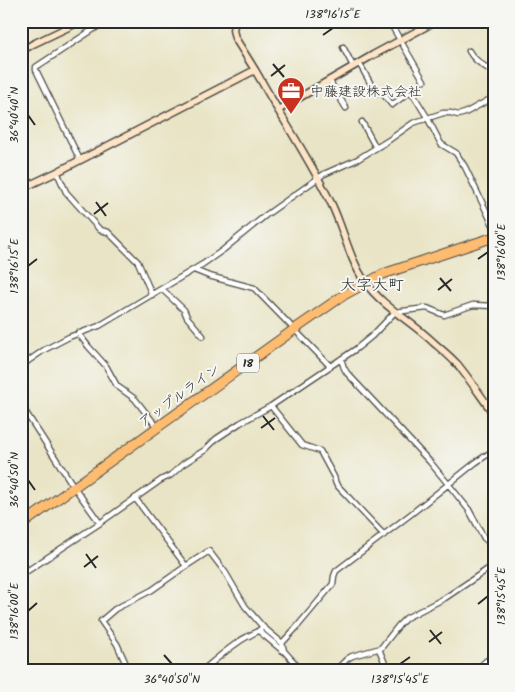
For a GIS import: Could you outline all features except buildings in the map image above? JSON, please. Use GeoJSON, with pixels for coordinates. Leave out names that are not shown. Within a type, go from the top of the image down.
{"type":"FeatureCollection","features":[{"type":"Feature","properties":{"kind":"highway","name":"アップルライン"},"geometry":{"type":"LineString","coordinates":[[21,525],[331,303],[383,274],[494,237]]}},
{"type":"Feature","properties":{"kind":"street"},"geometry":{"type":"LineString","coordinates":[[21,51],[81,21]]}},
{"type":"Feature","properties":{"kind":"street"},"geometry":{"type":"LineString","coordinates":[[80,160],[36,67],[105,21]]}},
{"type":"Feature","properties":{"kind":"street"},"geometry":{"type":"LineString","coordinates":[[235,21],[233,30],[242,52],[255,70],[318,178],[338,220],[351,256],[366,282],[376,295],[432,340],[457,365],[492,409]]}},
{"type":"Feature","properties":{"kind":"street"},"geometry":{"type":"LineString","coordinates":[[389,21],[424,80]]}},
{"type":"Feature","properties":{"kind":"street"},"geometry":{"type":"LineString","coordinates":[[278,110],[436,21]]}},
{"type":"Feature","properties":{"kind":"street"},"geometry":{"type":"LineString","coordinates":[[343,47],[376,93],[380,90],[392,105],[411,91],[441,144],[456,153],[465,167],[494,227]]}},
{"type":"Feature","properties":{"kind":"street"},"geometry":{"type":"LineString","coordinates":[[469,51],[476,60],[494,73]]}},
{"type":"Feature","properties":{"kind":"street"},"geometry":{"type":"LineString","coordinates":[[21,188],[57,172],[255,70]]}},
{"type":"Feature","properties":{"kind":"street"},"geometry":{"type":"LineString","coordinates":[[329,80],[346,108]]}},
{"type":"Feature","properties":{"kind":"street"},"geometry":{"type":"LineString","coordinates":[[21,366],[44,350],[69,337],[99,326],[194,270],[318,178],[358,159],[413,123],[443,113],[464,113],[494,96]]}},
{"type":"Feature","properties":{"kind":"street"},"geometry":{"type":"LineString","coordinates":[[362,122],[376,148]]}},
{"type":"Feature","properties":{"kind":"street"},"geometry":{"type":"LineString","coordinates":[[57,172],[66,192],[100,230],[108,232],[138,262],[152,295]]}},
{"type":"Feature","properties":{"kind":"street"},"geometry":{"type":"LineString","coordinates":[[194,270],[254,288],[330,366]]}},
{"type":"Feature","properties":{"kind":"street"},"geometry":{"type":"LineString","coordinates":[[162,289],[184,310],[203,336]]}},
{"type":"Feature","properties":{"kind":"street"},"geometry":{"type":"LineString","coordinates":[[21,575],[171,475],[183,464],[205,450],[216,439],[271,406],[341,359],[372,336],[395,312],[427,308],[444,315],[473,305],[494,306]]}},
{"type":"Feature","properties":{"kind":"street"},"geometry":{"type":"LineString","coordinates":[[78,334],[106,366],[117,386],[135,399],[157,427]]}},
{"type":"Feature","properties":{"kind":"street"},"geometry":{"type":"LineString","coordinates":[[341,359],[347,373],[449,485],[469,510],[484,538],[494,547]]}},
{"type":"Feature","properties":{"kind":"street"},"geometry":{"type":"LineString","coordinates":[[21,405],[74,487],[100,523]]}},
{"type":"Feature","properties":{"kind":"street"},"geometry":{"type":"LineString","coordinates":[[271,406],[302,445],[320,451],[336,484],[384,535]]}},
{"type":"Feature","properties":{"kind":"street"},"geometry":{"type":"LineString","coordinates":[[282,643],[333,584],[336,571],[494,450]]}},
{"type":"Feature","properties":{"kind":"street"},"geometry":{"type":"LineString","coordinates":[[135,498],[186,566]]}},
{"type":"Feature","properties":{"kind":"street"},"geometry":{"type":"LineString","coordinates":[[129,671],[117,644],[101,621],[115,609],[152,590],[209,551],[225,572],[245,606],[263,627],[282,643],[284,651]]}},
{"type":"Feature","properties":{"kind":"street"},"geometry":{"type":"LineString","coordinates":[[21,562],[27,570]]}},
{"type":"Feature","properties":{"kind":"street"},"geometry":{"type":"LineString","coordinates":[[335,671],[352,656],[379,649],[406,618],[445,598],[488,569],[494,562]]}},
{"type":"Feature","properties":{"kind":"street"},"geometry":{"type":"LineString","coordinates":[[202,671],[239,641],[263,627]]}},
{"type":"Feature","properties":{"kind":"street"},"geometry":{"type":"LineString","coordinates":[[259,631],[284,651],[302,671]]}},
{"type":"Feature","properties":{"kind":"street"},"geometry":{"type":"LineString","coordinates":[[379,649],[388,671]]}},
{"type":"Feature","properties":{"kind":"street"},"geometry":{"type":"LineString","coordinates":[[475,671],[486,661],[494,657]]}},
{"type":"Feature","properties":{"kind":"waterway"},"geometry":{"type":"LineString","coordinates":[[428,306],[436,309]]}},
{"type":"Feature","properties":{"kind":"place","name":"中藤建設株式会社"},"geometry":{"type":"Point","coordinates":[291,115]}},
{"type":"Feature","properties":{"kind":"district","name":"大字大町"},"geometry":{"type":"Point","coordinates":[372,284]}}]}
